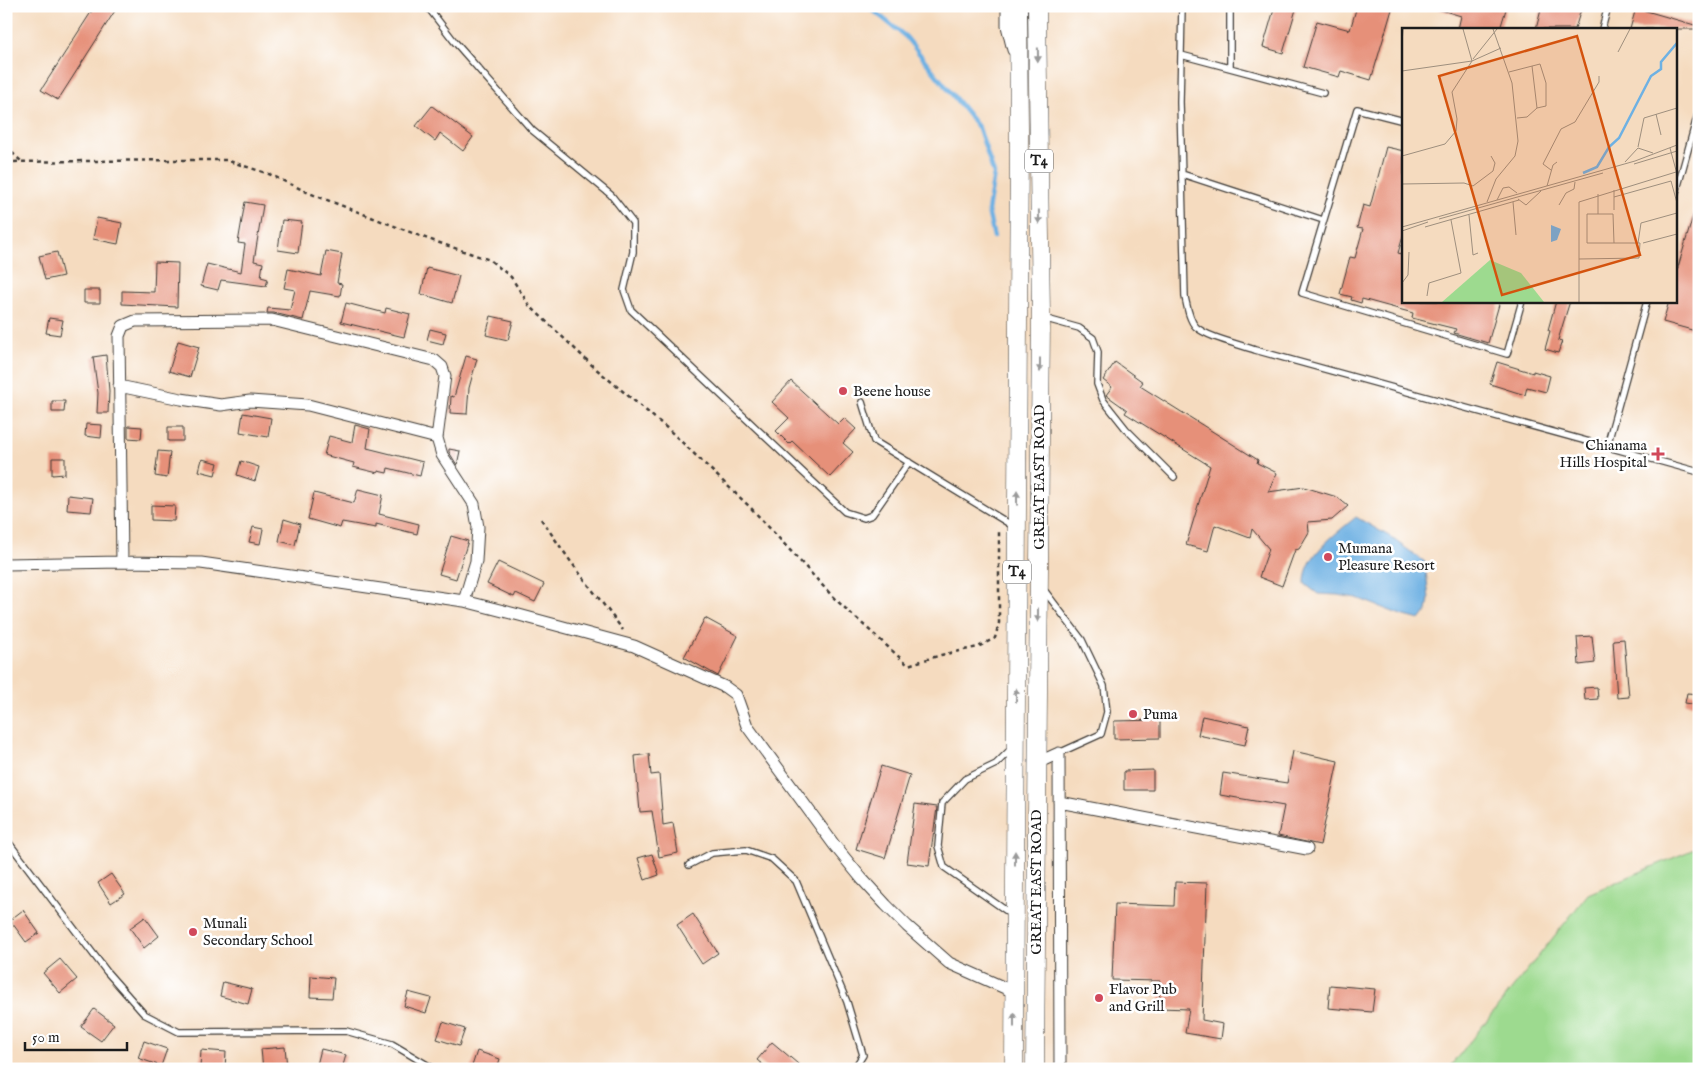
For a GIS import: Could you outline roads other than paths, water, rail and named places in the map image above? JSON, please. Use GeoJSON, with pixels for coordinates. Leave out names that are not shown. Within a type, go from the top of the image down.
{"type":"FeatureCollection","features":[{"type":"Feature","properties":{"kind":"main road","name":"GREAT EAST ROAD"},"geometry":{"type":"LineString","coordinates":[[1014,1069],[1018,6]]}},
{"type":"Feature","properties":{"kind":"main road","name":"GREAT EAST ROAD"},"geometry":{"type":"LineString","coordinates":[[1035,1069],[1041,317],[1037,6]]}},
{"type":"Feature","properties":{"kind":"street"},"geometry":{"type":"LineString","coordinates":[[1007,6],[1007,26],[1019,76]]}},
{"type":"Feature","properties":{"kind":"street"},"geometry":{"type":"LineString","coordinates":[[122,562],[119,336],[124,326],[135,322],[272,320],[434,360],[442,367],[445,376],[438,438],[442,455],[474,504],[478,528],[476,562],[464,601]]}},
{"type":"Feature","properties":{"kind":"street"},"geometry":{"type":"LineString","coordinates":[[119,386],[221,405],[250,401],[308,405],[438,438]]}},
{"type":"Feature","properties":{"kind":"street"},"geometry":{"type":"LineString","coordinates":[[6,564],[122,562],[201,564],[464,601],[634,646],[725,687],[736,695],[748,726],[862,880],[907,926],[949,962],[1014,992]]}},
{"type":"Feature","properties":{"kind":"street"},"geometry":{"type":"LineString","coordinates":[[1037,763],[1059,753],[1060,1069]]}},
{"type":"Feature","properties":{"kind":"street"},"geometry":{"type":"LineString","coordinates":[[1059,802],[1306,849]]}},
{"type":"Feature","properties":{"kind":"lane"},"geometry":{"type":"LineString","coordinates":[[427,6],[454,41],[532,130],[611,195],[633,223],[633,252],[624,290],[632,310],[638,317],[845,512],[864,518],[872,514],[909,462]]}},
{"type":"Feature","properties":{"kind":"lane"},"geometry":{"type":"LineString","coordinates":[[1182,6],[1182,174],[1185,297],[1195,326],[1208,334],[1255,350],[1699,472]]}},
{"type":"Feature","properties":{"kind":"lane"},"geometry":{"type":"LineString","coordinates":[[1230,6],[1230,68]]}},
{"type":"Feature","properties":{"kind":"lane"},"geometry":{"type":"LineString","coordinates":[[1602,28],[1608,6]]}},
{"type":"Feature","properties":{"kind":"lane"},"geometry":{"type":"LineString","coordinates":[[1181,55],[1323,93]]}},
{"type":"Feature","properties":{"kind":"lane"},"geometry":{"type":"LineString","coordinates":[[1402,120],[1357,109],[1302,293],[1507,354],[1522,302]]}},
{"type":"Feature","properties":{"kind":"lane"},"geometry":{"type":"LineString","coordinates":[[1678,186],[1699,110]]}},
{"type":"Feature","properties":{"kind":"lane"},"geometry":{"type":"LineString","coordinates":[[1182,174],[1324,220]]}},
{"type":"Feature","properties":{"kind":"lane"},"geometry":{"type":"LineString","coordinates":[[1607,446],[1647,302]]}},
{"type":"Feature","properties":{"kind":"lane"},"geometry":{"type":"LineString","coordinates":[[1041,317],[1079,328],[1093,338],[1098,352],[1097,384],[1103,400],[1126,429],[1174,477]]}},
{"type":"Feature","properties":{"kind":"lane"},"geometry":{"type":"LineString","coordinates":[[862,402],[874,441],[1017,528]]}},
{"type":"Feature","properties":{"kind":"lane"},"geometry":{"type":"LineString","coordinates":[[1038,583],[1082,640],[1104,686],[1108,712],[1100,734],[1059,753]]}},
{"type":"Feature","properties":{"kind":"lane"},"geometry":{"type":"LineString","coordinates":[[1014,917],[944,867],[938,846],[942,803],[965,779],[996,764],[1015,744]]}},
{"type":"Feature","properties":{"kind":"lane"},"geometry":{"type":"LineString","coordinates":[[6,838],[107,972],[144,1014],[179,1032],[346,1031],[392,1044],[434,1069]]}},
{"type":"Feature","properties":{"kind":"lane"},"geometry":{"type":"LineString","coordinates":[[689,864],[712,853],[746,850],[772,859],[796,881],[847,1002],[863,1055],[854,1069]]}},
{"type":"Feature","properties":{"kind":"water"},"geometry":{"type":"Polygon","coordinates":[[[1356,517],[1389,536],[1425,562],[1429,599],[1427,611],[1420,620],[1401,615],[1357,598],[1318,594],[1305,584],[1306,573],[1315,555],[1331,538],[1356,517]]]}},
{"type":"Feature","properties":{"kind":"waterway"},"geometry":{"type":"LineString","coordinates":[[868,6],[906,37],[979,128],[994,174],[988,211],[994,237]]}},
{"type":"Feature","properties":{"kind":"place","name":"Beene house"},"geometry":{"type":"Point","coordinates":[843,391]}},
{"type":"Feature","properties":{"kind":"place","name":"Chianama Hills Hospital"},"geometry":{"type":"Point","coordinates":[1658,454]}},
{"type":"Feature","properties":{"kind":"place","name":"Mumana Pleasure Resort"},"geometry":{"type":"Point","coordinates":[1328,557]}},
{"type":"Feature","properties":{"kind":"place","name":"Puma"},"geometry":{"type":"Point","coordinates":[1133,714]}},
{"type":"Feature","properties":{"kind":"place","name":"Munali Secondary School"},"geometry":{"type":"Point","coordinates":[193,932]}},
{"type":"Feature","properties":{"kind":"place","name":"Flavor Pub and Grill"},"geometry":{"type":"Point","coordinates":[1099,998]}}]}
